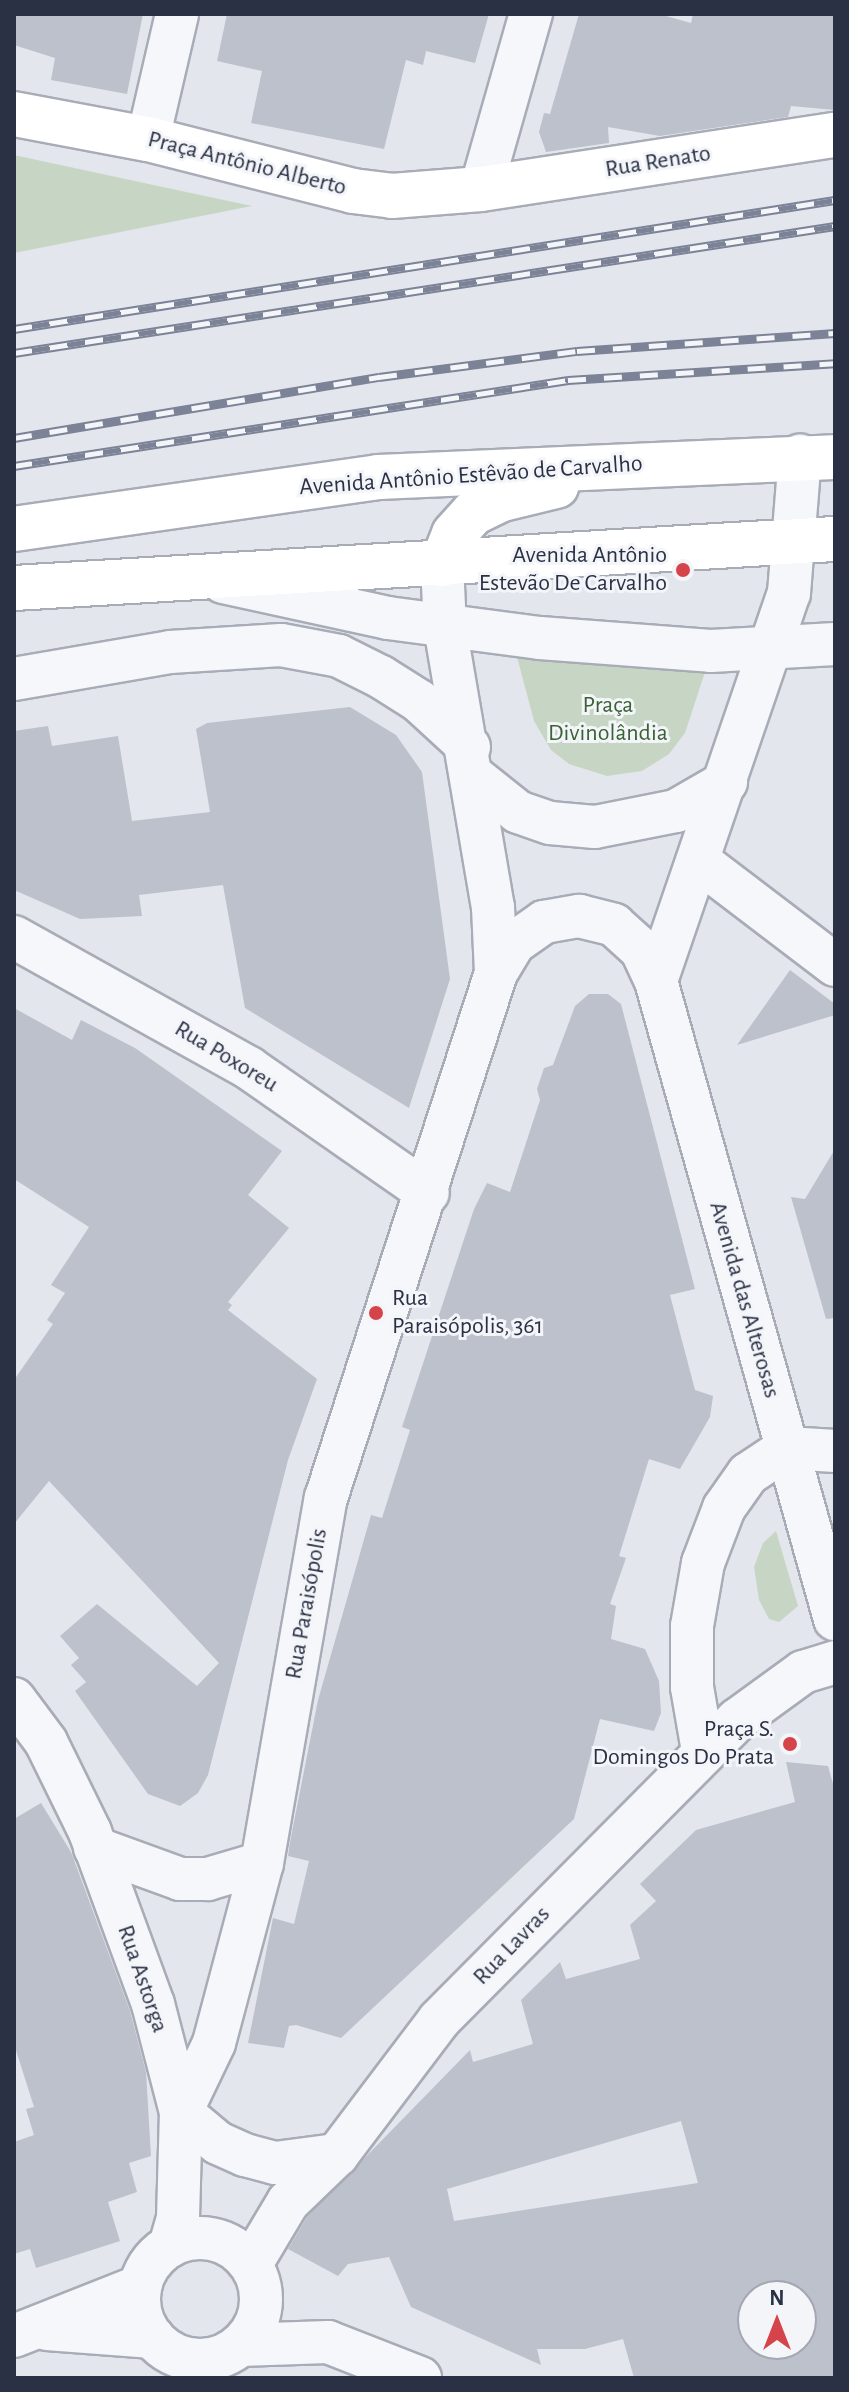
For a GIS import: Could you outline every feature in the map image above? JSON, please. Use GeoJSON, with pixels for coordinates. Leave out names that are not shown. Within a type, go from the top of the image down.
{"type":"FeatureCollection","features":[{"type":"Feature","properties":{"kind":"main road","name":"Praça Antônio Alberto"},"geometry":{"type":"LineString","coordinates":[[14,114],[148,139],[353,191],[392,196],[481,189]]}},
{"type":"Feature","properties":{"kind":"main road","name":"Rua Renato"},"geometry":{"type":"LineString","coordinates":[[481,189],[835,135]]}},
{"type":"Feature","properties":{"kind":"main road","name":"Avenida Antônio Estêvão de Carvalho"},"geometry":{"type":"LineString","coordinates":[[14,529],[378,477],[817,456]]}},
{"type":"Feature","properties":{"kind":"main road"},"geometry":{"type":"LineString","coordinates":[[442,564],[454,534],[483,509],[656,462]]}},
{"type":"Feature","properties":{"kind":"main road"},"geometry":{"type":"LineString","coordinates":[[14,588],[815,539]]}},
{"type":"Feature","properties":{"kind":"street"},"geometry":{"type":"LineString","coordinates":[[148,139],[177,14]]}},
{"type":"Feature","properties":{"kind":"street"},"geometry":{"type":"LineString","coordinates":[[481,189],[531,14]]}},
{"type":"Feature","properties":{"kind":"street"},"geometry":{"type":"LineString","coordinates":[[656,981],[676,917],[700,862],[789,593],[815,539],[817,456]]}},
{"type":"Feature","properties":{"kind":"street"},"geometry":{"type":"LineString","coordinates":[[442,564],[445,627],[471,762],[493,907],[496,973]]}},
{"type":"Feature","properties":{"kind":"street"},"geometry":{"type":"LineString","coordinates":[[198,576],[445,627],[711,651],[835,644]]}},
{"type":"Feature","properties":{"kind":"street"},"geometry":{"type":"LineString","coordinates":[[14,679],[170,652],[281,645],[339,656],[419,701],[518,812],[550,823],[595,827],[676,811],[726,782]]}},
{"type":"Feature","properties":{"kind":"street"},"geometry":{"type":"LineString","coordinates":[[700,862],[835,965]]}},
{"type":"Feature","properties":{"kind":"street","name":"Avenida das Alterosas"},"geometry":{"type":"LineString","coordinates":[[496,973],[514,943],[544,922],[579,916],[623,933],[641,949],[656,981],[835,1619]]}},
{"type":"Feature","properties":{"kind":"street","name":"Rua Poxoreu"},"geometry":{"type":"LineString","coordinates":[[14,937],[249,1068],[428,1193]]}},
{"type":"Feature","properties":{"kind":"street","name":"Rua Paraisópolis"},"geometry":{"type":"LineString","coordinates":[[170,2246],[178,2218],[181,2112],[214,2043],[262,1863],[326,1498],[428,1193],[496,973]]}},
{"type":"Feature","properties":{"kind":"street"},"geometry":{"type":"LineString","coordinates":[[703,1751],[692,1687],[692,1626],[703,1563],[724,1508],[748,1474],[787,1448],[835,1451]]}},
{"type":"Feature","properties":{"kind":"street","name":"Rua Lavras"},"geometry":{"type":"LineString","coordinates":[[255,2272],[288,2202],[337,2155],[439,2020],[703,1751],[783,1685],[835,1662]]}},
{"type":"Feature","properties":{"kind":"street","name":"Rua Astorga"},"geometry":{"type":"LineString","coordinates":[[14,1699],[46,1742],[95,1848],[153,2004],[181,2112]]}},
{"type":"Feature","properties":{"kind":"street"},"geometry":{"type":"LineString","coordinates":[[95,1848],[180,1879],[208,1879],[262,1863]]}},
{"type":"Feature","properties":{"kind":"street"},"geometry":{"type":"LineString","coordinates":[[181,2112],[218,2143],[245,2155],[275,2163],[337,2155]]}},
{"type":"Feature","properties":{"kind":"street"},"geometry":{"type":"LineString","coordinates":[[162,2354],[141,2313],[140,2286],[146,2270],[170,2246],[199,2237],[228,2244],[328,2342],[420,2378]]}},
{"type":"Feature","properties":{"kind":"street"},"geometry":{"type":"LineString","coordinates":[[231,2358],[258,2316],[255,2272]]}},
{"type":"Feature","properties":{"kind":"street"},"geometry":{"type":"LineString","coordinates":[[26,2332],[140,2286]]}},
{"type":"Feature","properties":{"kind":"street"},"geometry":{"type":"LineString","coordinates":[[26,2332],[184,2358],[209,2359],[328,2342]]}},
{"type":"Feature","properties":{"kind":"green space"},"geometry":{"type":"Polygon","coordinates":[[[14,155],[158,186],[252,206],[14,253],[14,155]]]}},
{"type":"Feature","properties":{"kind":"green space","name":"Praça Divinolândia"},"geometry":{"type":"Polygon","coordinates":[[[517,657],[705,672],[685,733],[669,754],[642,771],[607,776],[569,764],[551,750],[534,721],[517,657]]]}},
{"type":"Feature","properties":{"kind":"green space"},"geometry":{"type":"Polygon","coordinates":[[[776,1531],[798,1606],[779,1622],[769,1619],[759,1600],[754,1567],[763,1543],[776,1531]]]}},
{"type":"Feature","properties":{"kind":"building"},"geometry":{"type":"Polygon","coordinates":[[[14,14],[143,14],[127,94],[51,80],[55,58],[14,45],[14,14]]]}},
{"type":"Feature","properties":{"kind":"building"},"geometry":{"type":"Polygon","coordinates":[[[227,14],[489,14],[475,63],[426,51],[423,65],[406,60],[384,149],[251,123],[262,71],[217,61],[227,14]]]}},
{"type":"Feature","properties":{"kind":"building"},"geometry":{"type":"Polygon","coordinates":[[[579,14],[659,14],[691,23],[693,14],[835,14],[835,110],[791,106],[788,117],[660,136],[608,127],[609,143],[546,152],[539,132],[544,113],[550,114],[579,14]]]}},
{"type":"Feature","properties":{"kind":"building"},"geometry":{"type":"Polygon","coordinates":[[[350,707],[396,735],[422,772],[450,979],[409,1108],[245,1008],[223,885],[139,895],[142,916],[80,919],[14,890],[14,731],[48,726],[52,746],[118,736],[132,821],[210,812],[196,729],[207,723],[350,707]]]}},
{"type":"Feature","properties":{"kind":"building"},"geometry":{"type":"Polygon","coordinates":[[[790,970],[835,1004],[835,1015],[737,1045],[790,970]]]}},
{"type":"Feature","properties":{"kind":"building"},"geometry":{"type":"Polygon","coordinates":[[[589,994],[608,994],[621,1004],[695,1289],[670,1295],[695,1390],[713,1396],[710,1417],[680,1469],[649,1459],[619,1556],[626,1558],[610,1604],[616,1606],[611,1639],[645,1649],[659,1681],[661,1713],[654,1731],[600,1719],[574,1819],[341,2038],[296,2025],[289,2026],[284,2048],[248,2043],[273,1918],[294,1924],[309,1861],[288,1856],[290,1842],[318,1700],[371,1515],[382,1518],[410,1430],[402,1427],[474,1209],[487,1183],[510,1192],[540,1100],[537,1089],[544,1068],[553,1065],[575,1006],[589,994]]]}},
{"type":"Feature","properties":{"kind":"building"},"geometry":{"type":"Polygon","coordinates":[[[14,1008],[72,1040],[81,1020],[135,1048],[282,1151],[248,1195],[289,1228],[228,1302],[232,1305],[228,1310],[317,1379],[288,1460],[208,1775],[198,1793],[180,1806],[148,1794],[75,1691],[86,1682],[71,1665],[79,1658],[60,1636],[97,1604],[197,1686],[219,1663],[49,1481],[14,1524],[14,1380],[53,1324],[47,1320],[65,1293],[51,1285],[89,1227],[14,1179],[14,1008]]]}},
{"type":"Feature","properties":{"kind":"building"},"geometry":{"type":"Polygon","coordinates":[[[835,1149],[835,1318],[826,1319],[791,1197],[805,1199],[835,1149]]]}},
{"type":"Feature","properties":{"kind":"building"},"geometry":{"type":"Polygon","coordinates":[[[786,1762],[828,1766],[835,1791],[835,2378],[634,2378],[623,2339],[585,2349],[537,2349],[541,2365],[411,2307],[389,2257],[348,2264],[338,2276],[288,2249],[307,2217],[470,2050],[473,2062],[533,2044],[521,2000],[560,1962],[566,1979],[640,1959],[630,1925],[656,1901],[640,1884],[696,1830],[795,1802],[786,1762]],[[681,2121],[447,2189],[454,2221],[698,2183],[681,2121]]]}},
{"type":"Feature","properties":{"kind":"building"},"geometry":{"type":"Polygon","coordinates":[[[41,1803],[71,1852],[130,2011],[146,2072],[151,2156],[129,2163],[137,2192],[108,2202],[120,2241],[36,2268],[30,2249],[14,2254],[14,2142],[34,2135],[26,2109],[34,2107],[14,2044],[14,1819],[41,1803]]]}},
{"type":"Feature","properties":{"kind":"railway"},"geometry":{"type":"LineString","coordinates":[[14,329],[835,200]]}},
{"type":"Feature","properties":{"kind":"railway"},"geometry":{"type":"LineString","coordinates":[[14,353],[835,226]]}},
{"type":"Feature","properties":{"kind":"railway"},"geometry":{"type":"LineString","coordinates":[[14,438],[379,377],[577,351],[835,333]]}},
{"type":"Feature","properties":{"kind":"railway"},"geometry":{"type":"LineString","coordinates":[[14,466],[568,380],[835,363]]}},
{"type":"Feature","properties":{"kind":"place","name":"Avenida Antônio Estevão De Carvalho"},"geometry":{"type":"Point","coordinates":[683,570]}},
{"type":"Feature","properties":{"kind":"place","name":"Rua Paraisópolis, 361"},"geometry":{"type":"Point","coordinates":[376,1313]}},
{"type":"Feature","properties":{"kind":"place","name":"Praça S. Domingos Do Prata"},"geometry":{"type":"Point","coordinates":[790,1744]}}]}
